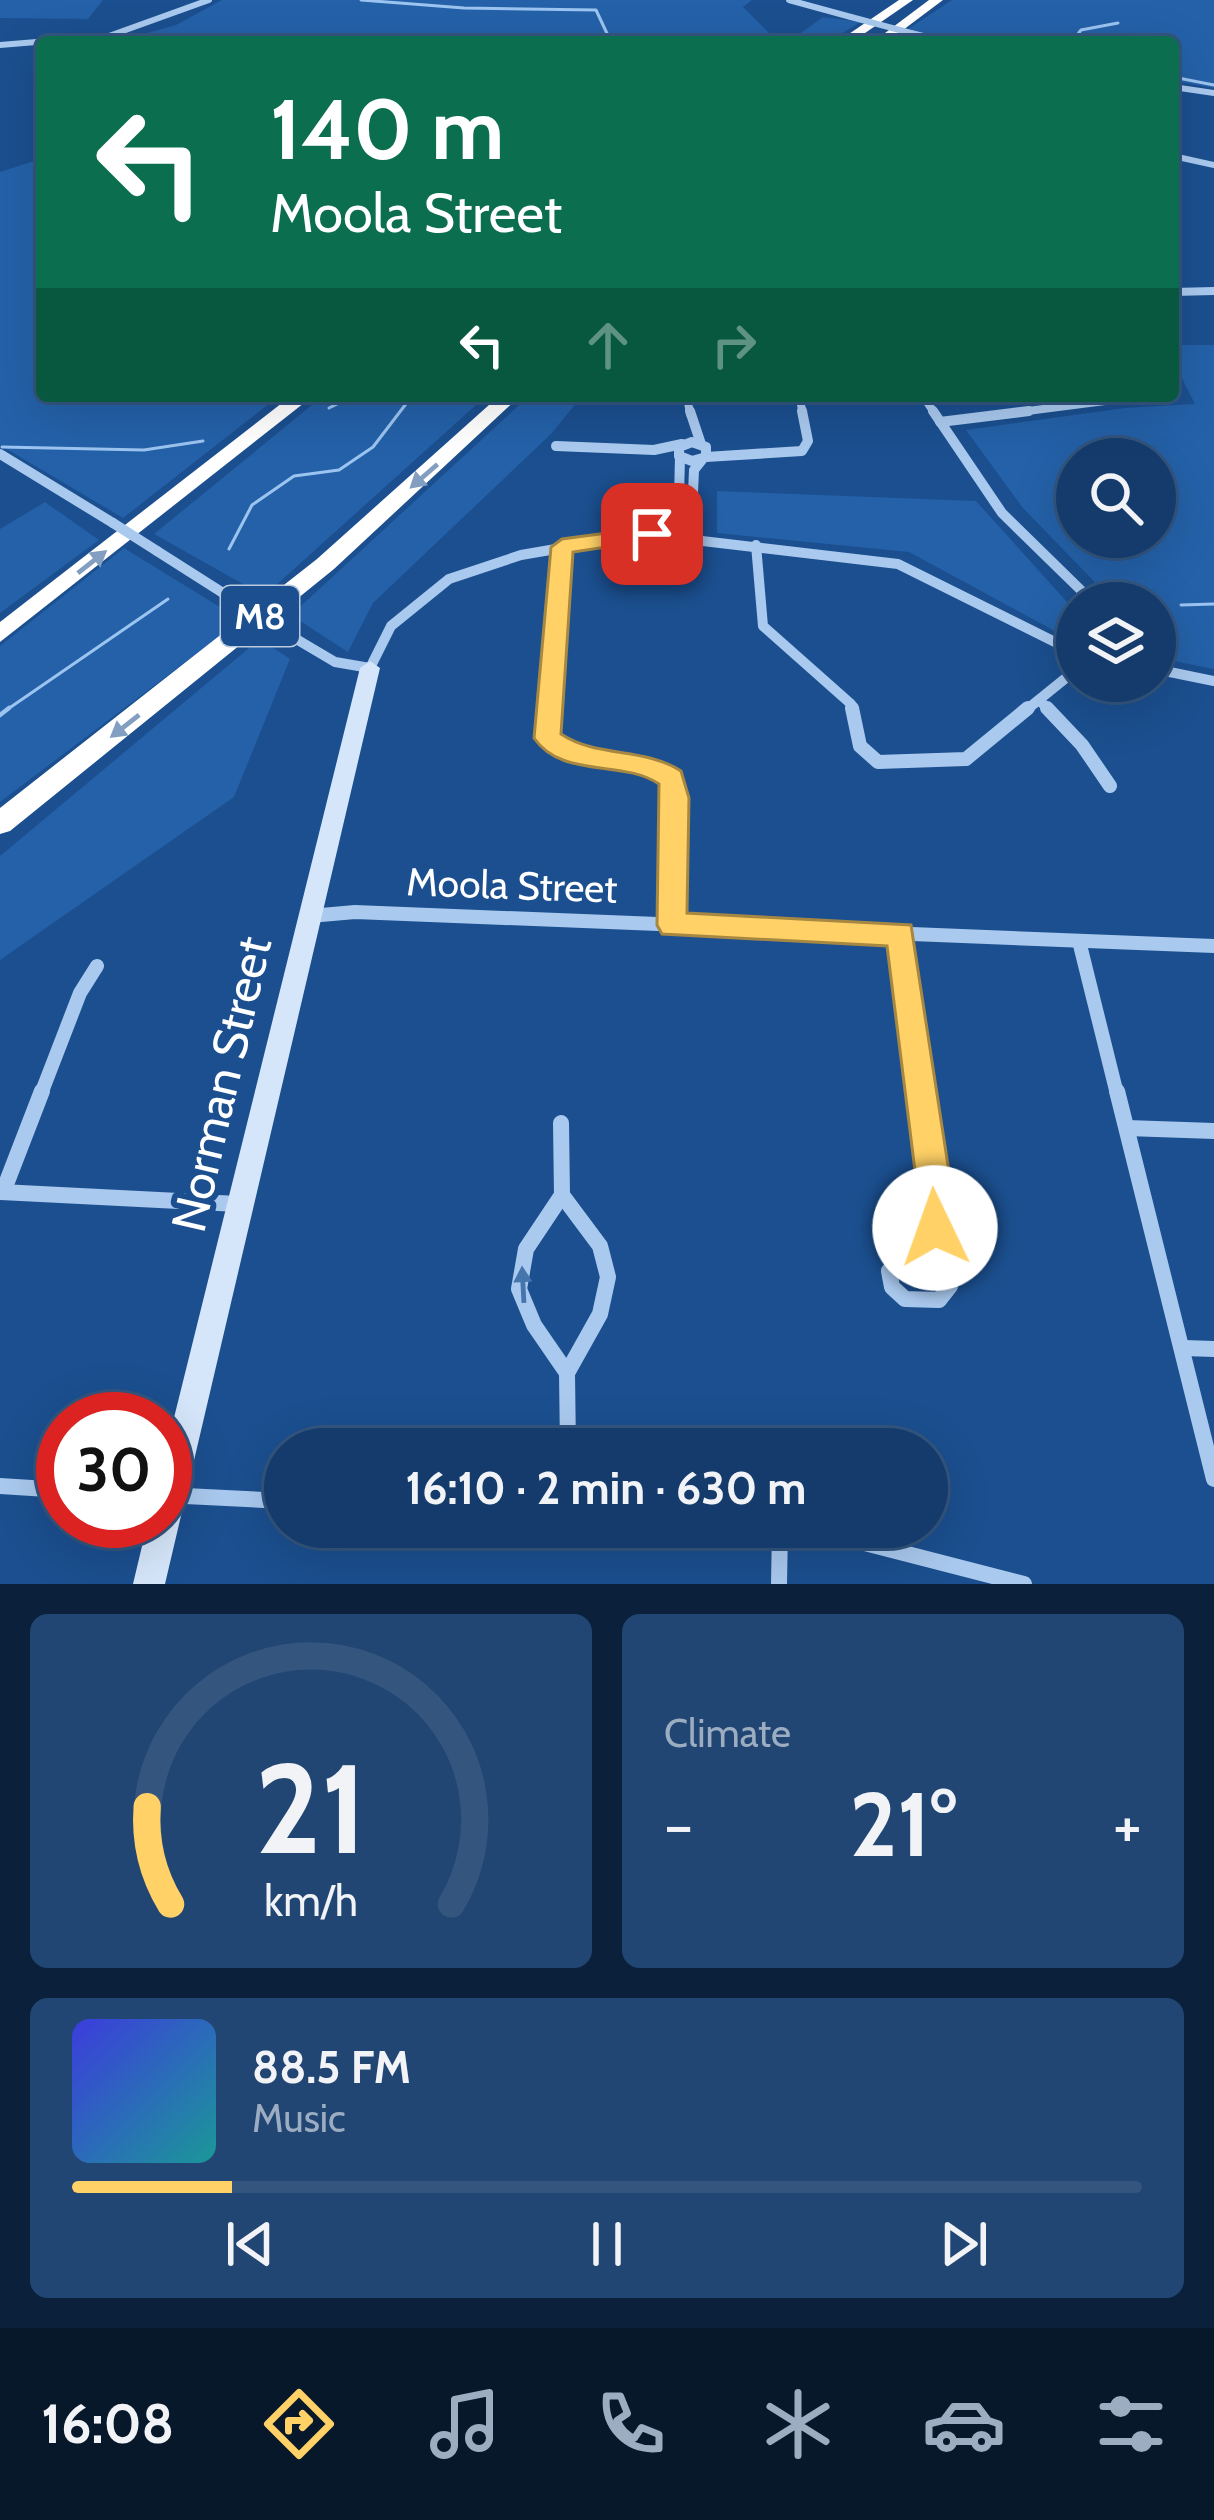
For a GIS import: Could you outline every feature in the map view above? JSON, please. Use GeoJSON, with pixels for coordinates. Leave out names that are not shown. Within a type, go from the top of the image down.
{"type":"FeatureCollection","features":[{"type":"Feature","properties":{"kind":"highway"},"geometry":{"type":"LineString","coordinates":[[852,36],[907,0]]}},
{"type":"Feature","properties":{"kind":"highway"},"geometry":{"type":"LineString","coordinates":[[887,36],[937,0]]}},
{"type":"Feature","properties":{"kind":"highway"},"geometry":{"type":"LineString","coordinates":[[0,634],[295,402]]}},
{"type":"Feature","properties":{"kind":"highway","name":"M8"},"geometry":{"type":"LineString","coordinates":[[0,823],[217,653],[504,402]]}},
{"type":"Feature","properties":{"kind":"street"},"geometry":{"type":"LineString","coordinates":[[109,36],[209,0]]}},
{"type":"Feature","properties":{"kind":"street"},"geometry":{"type":"LineString","coordinates":[[789,0],[923,36]]}},
{"type":"Feature","properties":{"kind":"street"},"geometry":{"type":"LineString","coordinates":[[811,6],[830,0]]}},
{"type":"Feature","properties":{"kind":"street"},"geometry":{"type":"LineString","coordinates":[[0,45],[36,42]]}},
{"type":"Feature","properties":{"kind":"street"},"geometry":{"type":"LineString","coordinates":[[1179,88],[1214,93]]}},
{"type":"Feature","properties":{"kind":"street"},"geometry":{"type":"LineString","coordinates":[[1179,157],[1214,165]]}},
{"type":"Feature","properties":{"kind":"street"},"geometry":{"type":"LineString","coordinates":[[1179,292],[1214,291]]}},
{"type":"Feature","properties":{"kind":"street"},"geometry":{"type":"LineString","coordinates":[[684,537],[694,470],[703,451],[688,402]]}},
{"type":"Feature","properties":{"kind":"street"},"geometry":{"type":"LineString","coordinates":[[556,446],[802,451],[808,441],[800,402]]}},
{"type":"Feature","properties":{"kind":"street"},"geometry":{"type":"LineString","coordinates":[[926,402],[1002,512],[1072,582]]}},
{"type":"Feature","properties":{"kind":"street"},"geometry":{"type":"LineString","coordinates":[[940,422],[1097,402]]}},
{"type":"Feature","properties":{"kind":"street"},"geometry":{"type":"LineString","coordinates":[[684,537],[681,450],[693,422]]}},
{"type":"Feature","properties":{"kind":"street"},"geometry":{"type":"LineString","coordinates":[[681,450],[703,451]]}},
{"type":"Feature","properties":{"kind":"street"},"geometry":{"type":"LineString","coordinates":[[0,454],[329,659],[370,668],[391,626],[433,589],[482,566],[638,534],[898,564],[1056,643]]}},
{"type":"Feature","properties":{"kind":"street"},"geometry":{"type":"LineString","coordinates":[[756,544],[758,613],[769,638],[851,704],[859,743],[867,755],[887,764],[966,759],[1056,686]]}},
{"type":"Feature","properties":{"kind":"street"},"geometry":{"type":"LineString","coordinates":[[562,547],[545,725],[552,744],[569,752],[652,766],[671,778],[675,798],[672,925]]}},
{"type":"Feature","properties":{"kind":"street","name":"Norman Street"},"geometry":{"type":"LineString","coordinates":[[192,1401],[370,668]]}},
{"type":"Feature","properties":{"kind":"street"},"geometry":{"type":"LineString","coordinates":[[1176,673],[1214,681]]}},
{"type":"Feature","properties":{"kind":"street"},"geometry":{"type":"LineString","coordinates":[[1039,700],[1082,745],[1110,786]]}},
{"type":"Feature","properties":{"kind":"street"},"geometry":{"type":"LineString","coordinates":[[537,753],[552,744]]}},
{"type":"Feature","properties":{"kind":"street"},"geometry":{"type":"LineString","coordinates":[[850,764],[867,755]]}},
{"type":"Feature","properties":{"kind":"street","name":"Moola Street"},"geometry":{"type":"LineString","coordinates":[[310,916],[355,912],[1214,946]]}},
{"type":"Feature","properties":{"kind":"street"},"geometry":{"type":"LineString","coordinates":[[900,934],[938,1211],[948,1292],[937,1301],[905,1299],[892,1287],[890,1269],[927,1243],[938,1211]]}},
{"type":"Feature","properties":{"kind":"street"},"geometry":{"type":"LineString","coordinates":[[1079,941],[1214,1479]]}},
{"type":"Feature","properties":{"kind":"street"},"geometry":{"type":"LineString","coordinates":[[97,966],[80,993],[2,1192],[242,1204]]}},
{"type":"Feature","properties":{"kind":"street"},"geometry":{"type":"LineString","coordinates":[[561,1123],[562,1196],[526,1249],[519,1289],[534,1325],[567,1373]]}},
{"type":"Feature","properties":{"kind":"street"},"geometry":{"type":"LineString","coordinates":[[1127,1128],[1214,1131]]}},
{"type":"Feature","properties":{"kind":"street"},"geometry":{"type":"LineString","coordinates":[[562,1196],[600,1246],[608,1277],[600,1314],[576,1349],[567,1373],[568,1428]]}},
{"type":"Feature","properties":{"kind":"street"},"geometry":{"type":"LineString","coordinates":[[1184,1348],[1214,1349]]}},
{"type":"Feature","properties":{"kind":"street"},"geometry":{"type":"LineString","coordinates":[[0,1486],[36,1488]]}},
{"type":"Feature","properties":{"kind":"street"},"geometry":{"type":"LineString","coordinates":[[192,1497],[264,1500]]}},
{"type":"Feature","properties":{"kind":"street","name":"Norman Street"},"geometry":{"type":"LineString","coordinates":[[149,1584],[157,1548]]}},
{"type":"Feature","properties":{"kind":"street"},"geometry":{"type":"LineString","coordinates":[[779,1584],[780,1548]]}},
{"type":"Feature","properties":{"kind":"street"},"geometry":{"type":"LineString","coordinates":[[884,1548],[1024,1584]]}},
{"type":"Feature","properties":{"kind":"shaded area"},"geometry":{"type":"Polygon","coordinates":[[[0,0],[103,0],[88,19],[0,18],[0,0]]]}},
{"type":"Feature","properties":{"kind":"shaded area"},"geometry":{"type":"Polygon","coordinates":[[[222,0],[752,0],[743,7],[770,34],[798,35],[823,17],[861,22],[837,36],[137,36],[176,25],[222,0]]]}},
{"type":"Feature","properties":{"kind":"shaded area"},"geometry":{"type":"Polygon","coordinates":[[[952,0],[1214,0],[1214,88],[1179,82],[1179,36],[937,36],[908,29],[952,0]]]}},
{"type":"Feature","properties":{"kind":"shaded area"},"geometry":{"type":"Polygon","coordinates":[[[36,160],[36,402],[271,402],[123,518],[0,445],[0,172],[36,160]]]}},
{"type":"Feature","properties":{"kind":"shaded area"},"geometry":{"type":"Polygon","coordinates":[[[1179,345],[1214,345],[1214,669],[1176,661],[1176,582],[1095,582],[1071,558],[1176,558],[1176,438],[1056,438],[1056,542],[1022,507],[966,430],[1125,408],[1195,404],[1179,373],[1179,345]]]}},
{"type":"Feature","properties":{"kind":"shaded area"},"geometry":{"type":"Polygon","coordinates":[[[316,402],[479,402],[264,596],[154,534],[316,402]]]}},
{"type":"Feature","properties":{"kind":"shaded area"},"geometry":{"type":"Polygon","coordinates":[[[522,402],[577,402],[551,434],[373,603],[348,652],[291,615],[522,402]]]}},
{"type":"Feature","properties":{"kind":"shaded area"},"geometry":{"type":"Polygon","coordinates":[[[717,491],[976,501],[1056,590],[1056,632],[909,552],[717,533],[717,491]]]}},
{"type":"Feature","properties":{"kind":"shaded area"},"geometry":{"type":"Polygon","coordinates":[[[45,502],[99,540],[0,613],[0,529],[45,502]]]}},
{"type":"Feature","properties":{"kind":"shaded area"},"geometry":{"type":"Polygon","coordinates":[[[124,548],[241,620],[0,802],[0,646],[124,548]]]}},
{"type":"Feature","properties":{"kind":"shaded area"},"geometry":{"type":"Polygon","coordinates":[[[260,639],[290,659],[234,797],[0,960],[0,856],[260,639]]]}},
{"type":"Feature","properties":{"kind":"waterway"},"geometry":{"type":"LineString","coordinates":[[361,0],[464,8],[596,10],[608,36]]}},
{"type":"Feature","properties":{"kind":"waterway"},"geometry":{"type":"LineString","coordinates":[[1076,36],[1081,30],[1118,23]]}},
{"type":"Feature","properties":{"kind":"waterway"},"geometry":{"type":"LineString","coordinates":[[1179,78],[1214,85]]}},
{"type":"Feature","properties":{"kind":"waterway"},"geometry":{"type":"LineString","coordinates":[[329,408],[341,402]]}},
{"type":"Feature","properties":{"kind":"waterway"},"geometry":{"type":"LineString","coordinates":[[229,549],[252,505],[294,476],[339,470],[373,447],[407,402]]}},
{"type":"Feature","properties":{"kind":"waterway"},"geometry":{"type":"LineString","coordinates":[[2,447],[144,450],[203,441]]}},
{"type":"Feature","properties":{"kind":"waterway"},"geometry":{"type":"LineString","coordinates":[[6,710],[168,599]]}},
{"type":"Feature","properties":{"kind":"waterway"},"geometry":{"type":"LineString","coordinates":[[1181,605],[1214,604]]}},
{"type":"Feature","properties":{"kind":"waterway"},"geometry":{"type":"LineString","coordinates":[[0,715],[6,710]]}},
{"type":"Feature","properties":{"kind":"route"},"geometry":{"type":"LineString","coordinates":[[652,534],[562,547],[545,725],[548,738],[569,752],[652,766],[671,778],[675,798],[672,925],[900,934],[938,1211],[935,1228]]}}]}
